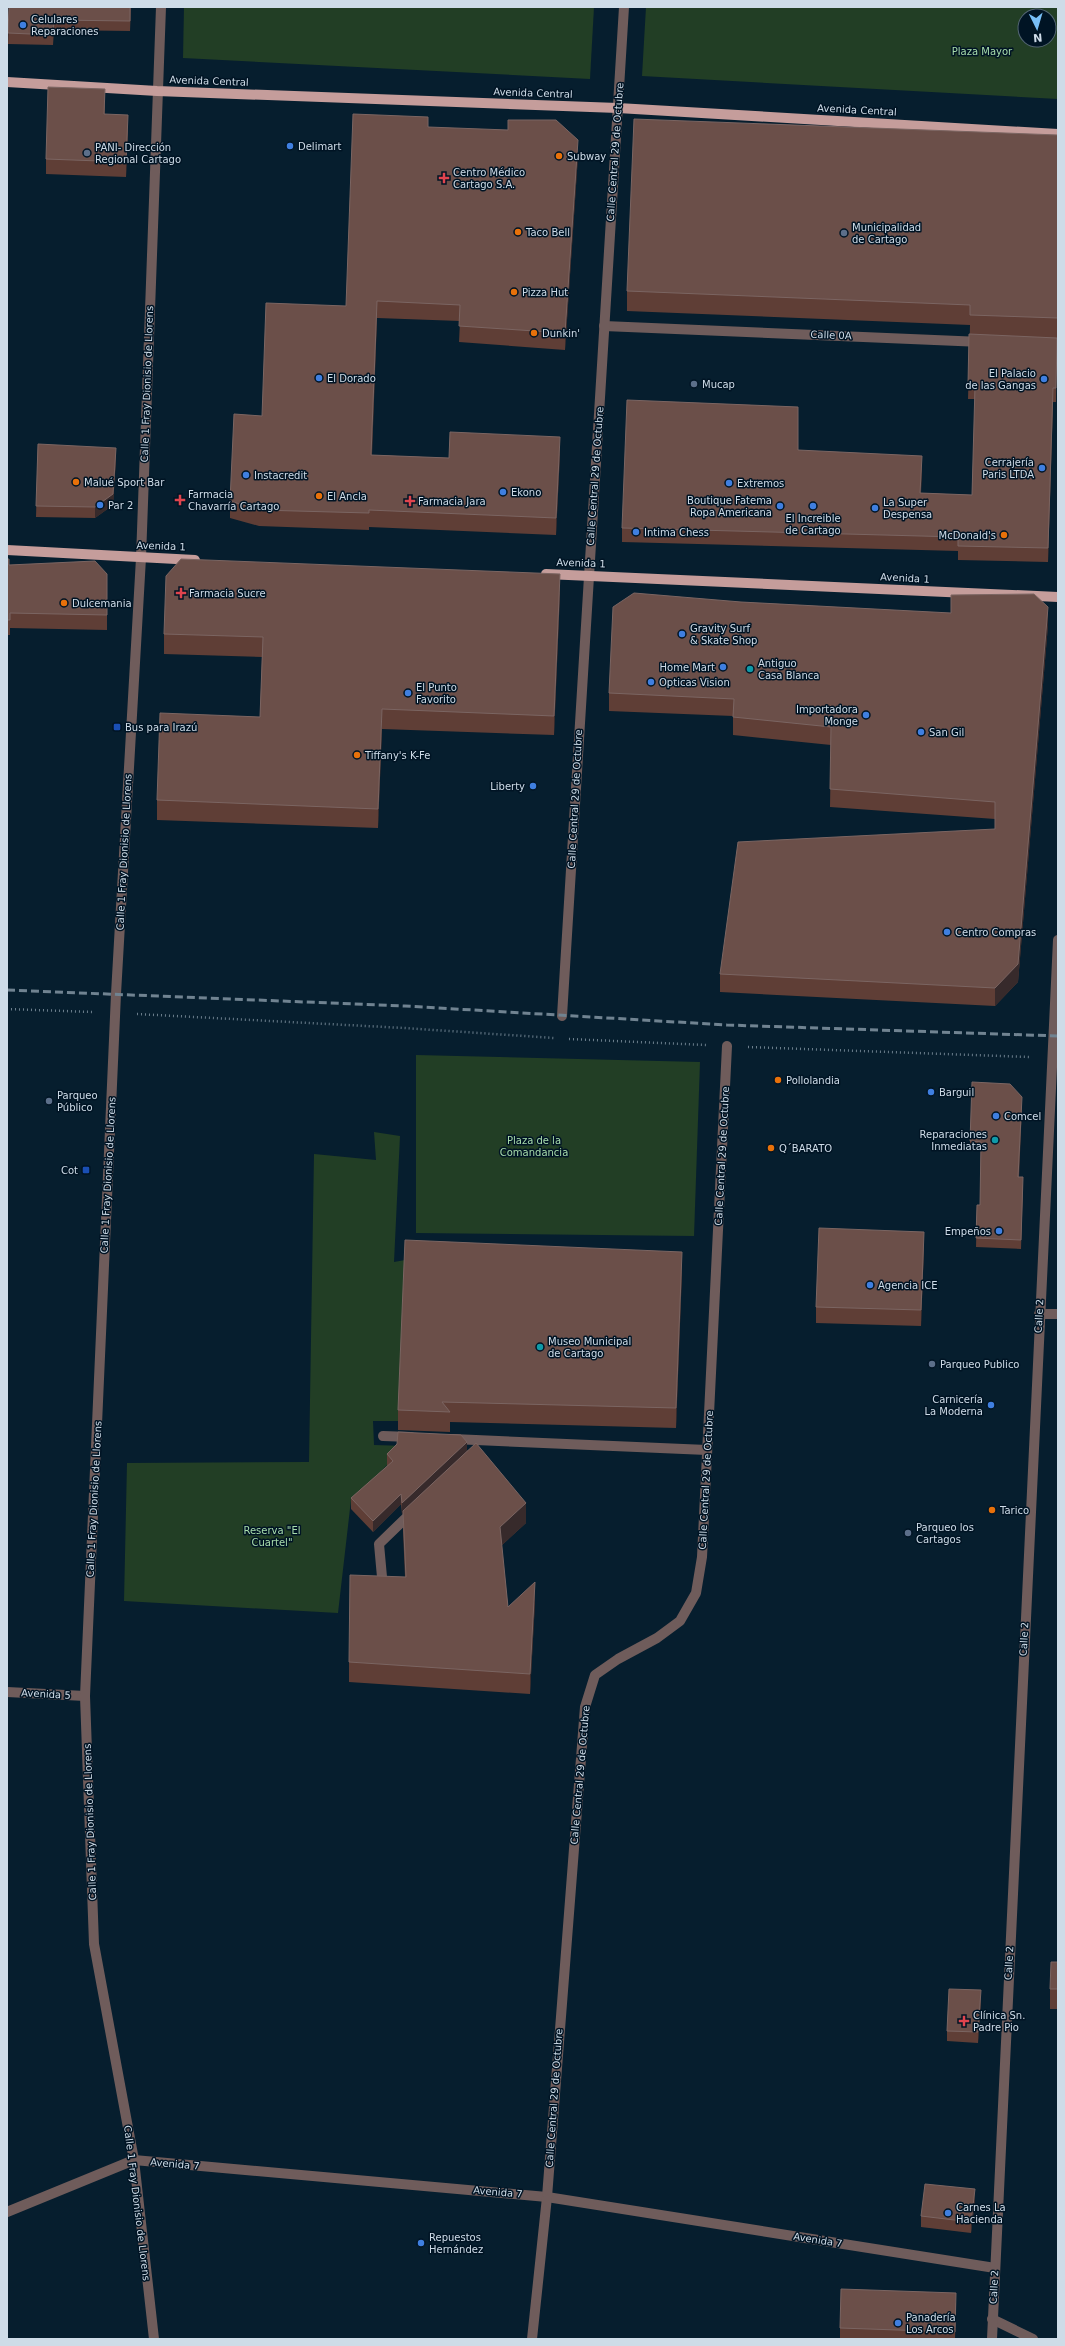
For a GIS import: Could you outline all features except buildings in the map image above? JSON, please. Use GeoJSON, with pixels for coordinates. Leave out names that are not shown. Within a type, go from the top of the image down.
{"type":"FeatureCollection","features":[{"type":"Feature","properties":{"kind":"main road","name":"Avenida Central"},"geometry":{"type":"LineString","coordinates":[[7,82],[157,91],[618,108],[1058,134]]}},
{"type":"Feature","properties":{"kind":"main road","name":"Avenida 1"},"geometry":{"type":"LineString","coordinates":[[7,550],[141,558],[205,560]]}},
{"type":"Feature","properties":{"kind":"main road","name":"Avenida 1"},"geometry":{"type":"LineString","coordinates":[[533,573],[1058,597]]}},
{"type":"Feature","properties":{"kind":"street","name":"Calle 1 Fray Dionisio de Llorens"},"geometry":{"type":"LineString","coordinates":[[154,2339],[134,2160],[94,1944],[85,1696],[116,1013],[141,558],[161,7]]}},
{"type":"Feature","properties":{"kind":"street","name":"Calle Central 29 de Octubre"},"geometry":{"type":"LineString","coordinates":[[562,1016],[624,7]]}},
{"type":"Feature","properties":{"kind":"street","name":"Calle 0A"},"geometry":{"type":"LineString","coordinates":[[604,326],[994,342]]}},
{"type":"Feature","properties":{"kind":"street","name":"Calle 2"},"geometry":{"type":"LineString","coordinates":[[992,2339],[1039,1314],[1058,940]]}},
{"type":"Feature","properties":{"kind":"street","name":"Calle Central 29 de Octubre"},"geometry":{"type":"LineString","coordinates":[[532,2339],[546,2197],[585,1707],[594,1675],[618,1659],[657,1638],[680,1621],[696,1593],[702,1557],[727,1046]]}},
{"type":"Feature","properties":{"kind":"street"},"geometry":{"type":"LineString","coordinates":[[1039,1314],[1058,1314]]}},
{"type":"Feature","properties":{"kind":"street"},"geometry":{"type":"LineString","coordinates":[[383,1436],[421,1438]]}},
{"type":"Feature","properties":{"kind":"street"},"geometry":{"type":"LineString","coordinates":[[443,1439],[707,1450]]}},
{"type":"Feature","properties":{"kind":"street"},"geometry":{"type":"LineString","coordinates":[[477,1452],[488,1441]]}},
{"type":"Feature","properties":{"kind":"street"},"geometry":{"type":"LineString","coordinates":[[383,1588],[379,1544],[419,1506]]}},
{"type":"Feature","properties":{"kind":"street","name":"Avenida 5"},"geometry":{"type":"LineString","coordinates":[[7,1692],[85,1696]]}},
{"type":"Feature","properties":{"kind":"street","name":"Avenida 7"},"geometry":{"type":"LineString","coordinates":[[7,2212],[134,2160],[546,2197],[995,2268]]}},
{"type":"Feature","properties":{"kind":"street"},"geometry":{"type":"LineString","coordinates":[[992,2319],[1034,2339]]}},
{"type":"Feature","properties":{"kind":"path"},"geometry":{"type":"LineString","coordinates":[[7,1009],[116,1013],[727,1046],[1052,1058]]}},
{"type":"Feature","properties":{"kind":"green space"},"geometry":{"type":"Polygon","coordinates":[[[184,7],[594,7],[590,79],[183,58],[184,7]]]}},
{"type":"Feature","properties":{"kind":"green space","name":"Plaza Mayor"},"geometry":{"type":"Polygon","coordinates":[[[646,7],[1058,7],[1058,99],[642,76],[646,7]]]}},
{"type":"Feature","properties":{"kind":"green space","name":"Plaza de la Comandancia"},"geometry":{"type":"Polygon","coordinates":[[[416,1055],[700,1062],[694,1236],[416,1233],[416,1055]]]}},
{"type":"Feature","properties":{"kind":"green space","name":"Reserva \"El Cuartel\""},"geometry":{"type":"Polygon","coordinates":[[[374,1132],[400,1136],[394,1262],[405,1260],[399,1421],[373,1421],[374,1445],[407,1446],[351,1500],[338,1613],[124,1601],[127,1463],[309,1462],[314,1154],[376,1160],[374,1132]]]}},
{"type":"Feature","properties":{"kind":"railway"},"geometry":{"type":"LineString","coordinates":[[7,990],[405,1006],[727,1025],[1058,1036]]}},
{"type":"Feature","properties":{"kind":"place","name":"Celulares Reparaciones"},"geometry":{"type":"Point","coordinates":[23,25]}},
{"type":"Feature","properties":{"kind":"place","name":"Delimart"},"geometry":{"type":"Point","coordinates":[290,146]}},
{"type":"Feature","properties":{"kind":"place","name":"PANI- Dirección Regional Cartago"},"geometry":{"type":"Point","coordinates":[87,153]}},
{"type":"Feature","properties":{"kind":"place","name":"Subway"},"geometry":{"type":"Point","coordinates":[559,156]}},
{"type":"Feature","properties":{"kind":"place","name":"Centro Médico Cartago S.A."},"geometry":{"type":"Point","coordinates":[444,178]}},
{"type":"Feature","properties":{"kind":"place","name":"Taco Bell"},"geometry":{"type":"Point","coordinates":[518,232]}},
{"type":"Feature","properties":{"kind":"place","name":"Municipalidad de Cartago"},"geometry":{"type":"Point","coordinates":[844,233]}},
{"type":"Feature","properties":{"kind":"place","name":"Pizza Hut"},"geometry":{"type":"Point","coordinates":[514,292]}},
{"type":"Feature","properties":{"kind":"place","name":"Dunkin'"},"geometry":{"type":"Point","coordinates":[534,333]}},
{"type":"Feature","properties":{"kind":"place","name":"El Dorado"},"geometry":{"type":"Point","coordinates":[319,378]}},
{"type":"Feature","properties":{"kind":"place","name":"El Palacio de las Gangas"},"geometry":{"type":"Point","coordinates":[1044,379]}},
{"type":"Feature","properties":{"kind":"place","name":"Mucap"},"geometry":{"type":"Point","coordinates":[694,384]}},
{"type":"Feature","properties":{"kind":"place","name":"Cerrajería Paris LTDA"},"geometry":{"type":"Point","coordinates":[1042,468]}},
{"type":"Feature","properties":{"kind":"place","name":"Instacredit"},"geometry":{"type":"Point","coordinates":[246,475]}},
{"type":"Feature","properties":{"kind":"place","name":"Malué Sport Bar"},"geometry":{"type":"Point","coordinates":[76,482]}},
{"type":"Feature","properties":{"kind":"place","name":"Extremos"},"geometry":{"type":"Point","coordinates":[729,483]}},
{"type":"Feature","properties":{"kind":"place","name":"Ekono"},"geometry":{"type":"Point","coordinates":[503,492]}},
{"type":"Feature","properties":{"kind":"place","name":"El Ancla"},"geometry":{"type":"Point","coordinates":[319,496]}},
{"type":"Feature","properties":{"kind":"place","name":"Farmacia Chavarría Cartago"},"geometry":{"type":"Point","coordinates":[180,500]}},
{"type":"Feature","properties":{"kind":"place","name":"Farmacia Jara"},"geometry":{"type":"Point","coordinates":[410,501]}},
{"type":"Feature","properties":{"kind":"place","name":"Par 2"},"geometry":{"type":"Point","coordinates":[100,505]}},
{"type":"Feature","properties":{"kind":"place","name":"Boutique Fatema Ropa Americana"},"geometry":{"type":"Point","coordinates":[780,506]}},
{"type":"Feature","properties":{"kind":"place","name":"El Increible de Cartago"},"geometry":{"type":"Point","coordinates":[813,506]}},
{"type":"Feature","properties":{"kind":"place","name":"La Super Despensa"},"geometry":{"type":"Point","coordinates":[875,508]}},
{"type":"Feature","properties":{"kind":"place","name":"Intima Chess"},"geometry":{"type":"Point","coordinates":[636,532]}},
{"type":"Feature","properties":{"kind":"place","name":"McDonald's"},"geometry":{"type":"Point","coordinates":[1004,535]}},
{"type":"Feature","properties":{"kind":"place","name":"Farmacia Sucre"},"geometry":{"type":"Point","coordinates":[181,593]}},
{"type":"Feature","properties":{"kind":"place","name":"Dulcemania"},"geometry":{"type":"Point","coordinates":[64,603]}},
{"type":"Feature","properties":{"kind":"place","name":"Gravity Surf & Skate Shop"},"geometry":{"type":"Point","coordinates":[682,634]}},
{"type":"Feature","properties":{"kind":"place","name":"Home Mart"},"geometry":{"type":"Point","coordinates":[723,667]}},
{"type":"Feature","properties":{"kind":"place","name":"Antiguo Casa Blanca"},"geometry":{"type":"Point","coordinates":[750,669]}},
{"type":"Feature","properties":{"kind":"place","name":"Opticas Vision"},"geometry":{"type":"Point","coordinates":[651,682]}},
{"type":"Feature","properties":{"kind":"place","name":"El Punto Favorito"},"geometry":{"type":"Point","coordinates":[408,693]}},
{"type":"Feature","properties":{"kind":"place","name":"Importadora Monge"},"geometry":{"type":"Point","coordinates":[866,715]}},
{"type":"Feature","properties":{"kind":"place","name":"Bus para Irazú"},"geometry":{"type":"Point","coordinates":[117,727]}},
{"type":"Feature","properties":{"kind":"place","name":"San Gil"},"geometry":{"type":"Point","coordinates":[921,732]}},
{"type":"Feature","properties":{"kind":"place","name":"Tiffany's K-Fe"},"geometry":{"type":"Point","coordinates":[357,755]}},
{"type":"Feature","properties":{"kind":"place","name":"Liberty"},"geometry":{"type":"Point","coordinates":[533,786]}},
{"type":"Feature","properties":{"kind":"place","name":"Centro Compras"},"geometry":{"type":"Point","coordinates":[947,932]}},
{"type":"Feature","properties":{"kind":"place","name":"Pollolandia"},"geometry":{"type":"Point","coordinates":[778,1080]}},
{"type":"Feature","properties":{"kind":"place","name":"Barguil"},"geometry":{"type":"Point","coordinates":[931,1092]}},
{"type":"Feature","properties":{"kind":"place","name":"Parqueo Público"},"geometry":{"type":"Point","coordinates":[49,1101]}},
{"type":"Feature","properties":{"kind":"place","name":"Comcel"},"geometry":{"type":"Point","coordinates":[996,1116]}},
{"type":"Feature","properties":{"kind":"place","name":"Reparaciones Inmediatas"},"geometry":{"type":"Point","coordinates":[995,1140]}},
{"type":"Feature","properties":{"kind":"place","name":"Q´BARATO"},"geometry":{"type":"Point","coordinates":[771,1148]}},
{"type":"Feature","properties":{"kind":"place","name":"Cot"},"geometry":{"type":"Point","coordinates":[86,1170]}},
{"type":"Feature","properties":{"kind":"place","name":"Empeños"},"geometry":{"type":"Point","coordinates":[999,1231]}},
{"type":"Feature","properties":{"kind":"place","name":"Agencia ICE"},"geometry":{"type":"Point","coordinates":[870,1285]}},
{"type":"Feature","properties":{"kind":"place","name":"Museo Municipal de Cartago"},"geometry":{"type":"Point","coordinates":[540,1347]}},
{"type":"Feature","properties":{"kind":"place","name":"Parqueo Publico"},"geometry":{"type":"Point","coordinates":[932,1364]}},
{"type":"Feature","properties":{"kind":"place","name":"Carnicería La Moderna"},"geometry":{"type":"Point","coordinates":[991,1405]}},
{"type":"Feature","properties":{"kind":"place","name":"Tarico"},"geometry":{"type":"Point","coordinates":[992,1510]}},
{"type":"Feature","properties":{"kind":"place","name":"Parqueo los Cartagos"},"geometry":{"type":"Point","coordinates":[908,1533]}},
{"type":"Feature","properties":{"kind":"place","name":"Clínica Sn. Padre Pio"},"geometry":{"type":"Point","coordinates":[964,2021]}},
{"type":"Feature","properties":{"kind":"place","name":"Carnes La Hacienda"},"geometry":{"type":"Point","coordinates":[948,2213]}},
{"type":"Feature","properties":{"kind":"place","name":"Repuestos Hernández"},"geometry":{"type":"Point","coordinates":[421,2243]}},
{"type":"Feature","properties":{"kind":"place","name":"Panadería Los Arcos"},"geometry":{"type":"Point","coordinates":[898,2323]}}]}
